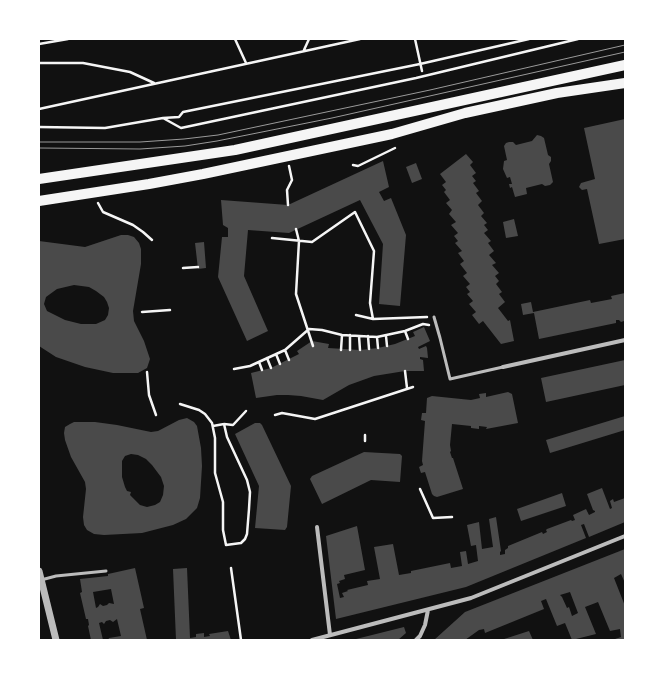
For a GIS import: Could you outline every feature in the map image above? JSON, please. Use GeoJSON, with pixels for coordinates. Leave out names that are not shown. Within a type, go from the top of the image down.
{"type":"FeatureCollection","features":[{"type":"Feature","properties":{"kind":"main road"},"geometry":{"type":"LineString","coordinates":[[39,179],[235,150],[625,65]]}},
{"type":"Feature","properties":{"kind":"main road"},"geometry":{"type":"LineString","coordinates":[[39,201],[150,184],[203,174],[392,134],[465,113],[557,93],[625,83]]}},
{"type":"Feature","properties":{"kind":"street"},"geometry":{"type":"LineString","coordinates":[[503,368],[625,340]]}},
{"type":"Feature","properties":{"kind":"street"},"geometry":{"type":"LineString","coordinates":[[317,528],[330,635]]}},
{"type":"Feature","properties":{"kind":"street"},"geometry":{"type":"LineString","coordinates":[[312,640],[471,598],[625,536]]}},
{"type":"Feature","properties":{"kind":"street"},"geometry":{"type":"LineString","coordinates":[[40,576],[56,640]]}},
{"type":"Feature","properties":{"kind":"street"},"geometry":{"type":"LineString","coordinates":[[416,640],[420,636],[425,625],[428,610]]}},
{"type":"Feature","properties":{"kind":"lane"},"geometry":{"type":"LineString","coordinates":[[434,317],[450,379],[503,368]]}},
{"type":"Feature","properties":{"kind":"lane"},"geometry":{"type":"LineString","coordinates":[[40,576],[56,576],[106,571]]}},
{"type":"Feature","properties":{"kind":"path"},"geometry":{"type":"LineString","coordinates":[[39,44],[68,39]]}},
{"type":"Feature","properties":{"kind":"path"},"geometry":{"type":"LineString","coordinates":[[235,39],[246,63]]}},
{"type":"Feature","properties":{"kind":"path"},"geometry":{"type":"LineString","coordinates":[[304,50],[309,39]]}},
{"type":"Feature","properties":{"kind":"path"},"geometry":{"type":"LineString","coordinates":[[39,109],[360,39]]}},
{"type":"Feature","properties":{"kind":"path"},"geometry":{"type":"LineString","coordinates":[[415,39],[422,71]]}},
{"type":"Feature","properties":{"kind":"path"},"geometry":{"type":"LineString","coordinates":[[39,127],[106,128],[163,118],[179,117],[183,112],[420,64],[529,39]]}},
{"type":"Feature","properties":{"kind":"path"},"geometry":{"type":"LineString","coordinates":[[163,118],[181,128],[416,78],[578,39]]}},
{"type":"Feature","properties":{"kind":"path"},"geometry":{"type":"LineString","coordinates":[[39,63],[83,63],[130,72],[154,84]]}},
{"type":"Feature","properties":{"kind":"path"},"geometry":{"type":"LineString","coordinates":[[354,165],[358,166],[395,148]]}},
{"type":"Feature","properties":{"kind":"path"},"geometry":{"type":"LineString","coordinates":[[288,205],[287,190],[292,180],[290,170]]}},
{"type":"Feature","properties":{"kind":"path"},"geometry":{"type":"LineString","coordinates":[[93,193],[102,212],[133,225],[152,240]]}},
{"type":"Feature","properties":{"kind":"path"},"geometry":{"type":"LineString","coordinates":[[272,238],[312,242],[355,212],[374,251],[370,303],[373,319]]}},
{"type":"Feature","properties":{"kind":"path"},"geometry":{"type":"LineString","coordinates":[[296,229],[299,241],[296,294],[306,325],[309,329],[313,346]]}},
{"type":"Feature","properties":{"kind":"path"},"geometry":{"type":"LineString","coordinates":[[183,268],[198,267]]}},
{"type":"Feature","properties":{"kind":"path"},"geometry":{"type":"LineString","coordinates":[[142,312],[170,310]]}},
{"type":"Feature","properties":{"kind":"path"},"geometry":{"type":"LineString","coordinates":[[356,316],[373,319],[419,316],[434,317]]}},
{"type":"Feature","properties":{"kind":"path"},"geometry":{"type":"LineString","coordinates":[[234,369],[250,366],[284,350],[309,329],[322,330],[342,335],[377,337],[405,332],[423,324]]}},
{"type":"Feature","properties":{"kind":"path"},"geometry":{"type":"LineString","coordinates":[[405,332],[408,339]]}},
{"type":"Feature","properties":{"kind":"path"},"geometry":{"type":"LineString","coordinates":[[341,350],[342,335]]}},
{"type":"Feature","properties":{"kind":"path"},"geometry":{"type":"LineString","coordinates":[[350,335],[350,350]]}},
{"type":"Feature","properties":{"kind":"path"},"geometry":{"type":"LineString","coordinates":[[359,336],[360,350]]}},
{"type":"Feature","properties":{"kind":"path"},"geometry":{"type":"LineString","coordinates":[[368,336],[369,349]]}},
{"type":"Feature","properties":{"kind":"path"},"geometry":{"type":"LineString","coordinates":[[386,336],[387,346]]}},
{"type":"Feature","properties":{"kind":"path"},"geometry":{"type":"LineString","coordinates":[[377,337],[378,348]]}},
{"type":"Feature","properties":{"kind":"path"},"geometry":{"type":"LineString","coordinates":[[284,350],[289,360]]}},
{"type":"Feature","properties":{"kind":"path"},"geometry":{"type":"LineString","coordinates":[[276,354],[280,364]]}},
{"type":"Feature","properties":{"kind":"path"},"geometry":{"type":"LineString","coordinates":[[267,358],[271,368]]}},
{"type":"Feature","properties":{"kind":"path"},"geometry":{"type":"LineString","coordinates":[[259,362],[262,370]]}},
{"type":"Feature","properties":{"kind":"path"},"geometry":{"type":"LineString","coordinates":[[405,371],[407,388]]}},
{"type":"Feature","properties":{"kind":"path"},"geometry":{"type":"LineString","coordinates":[[147,372],[149,395],[156,415]]}},
{"type":"Feature","properties":{"kind":"path"},"geometry":{"type":"LineString","coordinates":[[275,415],[282,413],[316,419],[413,387]]}},
{"type":"Feature","properties":{"kind":"path"},"geometry":{"type":"LineString","coordinates":[[180,404],[199,410],[206,414],[213,426],[215,438],[215,473],[224,510],[223,530],[226,545],[234,545],[241,543],[247,534],[250,492],[247,480],[227,437],[224,424]]}},
{"type":"Feature","properties":{"kind":"path"},"geometry":{"type":"LineString","coordinates":[[213,426],[224,424],[233,425],[246,411]]}},
{"type":"Feature","properties":{"kind":"path"},"geometry":{"type":"LineString","coordinates":[[364,441],[365,435]]}},
{"type":"Feature","properties":{"kind":"path"},"geometry":{"type":"LineString","coordinates":[[420,489],[433,518],[452,517]]}},
{"type":"Feature","properties":{"kind":"path"},"geometry":{"type":"LineString","coordinates":[[231,568],[241,640]]}},
{"type":"Feature","properties":{"kind":"building"},"geometry":{"type":"Polygon","coordinates":[[[625,119],[625,239],[599,244],[587,189],[582,190],[579,187],[581,183],[595,179],[584,128],[625,119]]]}},
{"type":"Feature","properties":{"kind":"building"},"geometry":{"type":"Polygon","coordinates":[[[537,135],[544,138],[548,155],[551,157],[549,164],[553,182],[550,185],[545,186],[542,184],[526,188],[527,194],[515,197],[512,187],[510,188],[509,184],[512,184],[510,177],[507,178],[503,169],[504,161],[507,160],[504,146],[509,142],[513,142],[516,145],[532,141],[537,135]]]}},
{"type":"Feature","properties":{"kind":"building"},"geometry":{"type":"Polygon","coordinates":[[[466,154],[473,162],[470,165],[476,173],[472,176],[476,181],[473,183],[479,191],[476,193],[482,201],[478,205],[484,213],[481,216],[487,223],[484,225],[488,230],[484,233],[491,241],[488,243],[494,251],[489,255],[496,263],[492,265],[499,273],[495,276],[499,281],[496,284],[502,292],[499,294],[505,302],[498,308],[508,321],[510,320],[514,341],[501,344],[483,321],[479,324],[472,315],[476,312],[469,304],[473,301],[467,294],[470,292],[466,287],[470,284],[463,276],[467,273],[460,264],[464,261],[458,253],[462,251],[455,243],[458,241],[454,236],[458,233],[451,225],[456,222],[449,214],[452,210],[446,203],[450,200],[444,192],[446,190],[442,185],[446,182],[440,174],[466,154]]]}},
{"type":"Feature","properties":{"kind":"building"},"geometry":{"type":"Polygon","coordinates":[[[383,161],[389,187],[379,192],[384,201],[391,198],[406,235],[400,306],[379,304],[383,244],[360,200],[289,233],[248,230],[244,276],[268,331],[247,341],[218,277],[222,237],[228,237],[228,228],[223,225],[221,200],[288,205],[383,161]]]}},
{"type":"Feature","properties":{"kind":"building"},"geometry":{"type":"Polygon","coordinates":[[[416,163],[422,179],[412,183],[406,167],[416,163]]]}},
{"type":"Feature","properties":{"kind":"building"},"geometry":{"type":"Polygon","coordinates":[[[514,219],[518,236],[506,238],[503,222],[514,219]]]}},
{"type":"Feature","properties":{"kind":"building"},"geometry":{"type":"Polygon","coordinates":[[[121,235],[134,237],[139,243],[141,249],[141,264],[133,311],[134,321],[144,341],[150,359],[147,368],[138,373],[113,373],[85,367],[56,357],[39,346],[39,241],[85,247],[121,235]],[[74,285],[57,289],[46,297],[44,304],[47,311],[65,320],[81,324],[96,324],[105,320],[108,315],[109,308],[107,302],[104,297],[89,287],[74,285]]]}},
{"type":"Feature","properties":{"kind":"building"},"geometry":{"type":"Polygon","coordinates":[[[204,242],[206,268],[198,269],[195,243],[204,242]]]}},
{"type":"Feature","properties":{"kind":"building"},"geometry":{"type":"Polygon","coordinates":[[[625,293],[624,321],[621,322],[616,320],[616,323],[539,339],[534,313],[523,315],[521,304],[531,302],[533,312],[590,300],[591,303],[612,299],[611,296],[625,293]]]}},
{"type":"Feature","properties":{"kind":"building"},"geometry":{"type":"Polygon","coordinates":[[[424,327],[430,341],[418,347],[419,349],[426,346],[427,348],[428,358],[420,357],[420,359],[423,360],[424,371],[405,371],[374,376],[349,385],[323,400],[288,395],[256,398],[251,373],[271,368],[299,354],[297,351],[312,341],[329,344],[328,348],[360,350],[378,348],[395,344],[415,336],[413,332],[424,327]]]}},
{"type":"Feature","properties":{"kind":"building"},"geometry":{"type":"Polygon","coordinates":[[[625,360],[625,385],[546,402],[541,378],[625,360]]]}},
{"type":"Feature","properties":{"kind":"building"},"geometry":{"type":"Polygon","coordinates":[[[508,392],[512,394],[518,423],[486,429],[487,427],[479,426],[479,429],[471,428],[471,426],[452,424],[450,452],[463,489],[437,497],[434,496],[425,472],[421,473],[419,467],[423,465],[425,421],[421,420],[422,413],[426,413],[427,398],[432,396],[471,400],[480,398],[479,394],[486,393],[486,397],[508,392]]]}},
{"type":"Feature","properties":{"kind":"building"},"geometry":{"type":"Polygon","coordinates":[[[625,416],[625,430],[550,453],[546,440],[625,416]]]}},
{"type":"Feature","properties":{"kind":"building"},"geometry":{"type":"Polygon","coordinates":[[[187,418],[194,422],[197,426],[201,448],[202,466],[200,498],[197,508],[186,519],[173,525],[142,533],[104,535],[94,534],[87,530],[84,525],[83,517],[86,489],[85,482],[71,457],[65,440],[65,427],[74,422],[95,422],[151,432],[158,431],[179,420],[187,418]],[[131,454],[125,456],[122,461],[122,477],[125,487],[127,491],[131,492],[130,495],[140,505],[147,507],[155,505],[160,502],[163,495],[164,486],[161,477],[146,459],[138,455],[131,454]]]}},
{"type":"Feature","properties":{"kind":"building"},"geometry":{"type":"Polygon","coordinates":[[[255,423],[260,423],[262,425],[291,486],[287,527],[285,530],[255,528],[259,486],[235,434],[255,423]]]}},
{"type":"Feature","properties":{"kind":"building"},"geometry":{"type":"Polygon","coordinates":[[[364,452],[400,454],[402,456],[400,482],[371,480],[322,504],[310,479],[312,476],[364,452]]]}},
{"type":"Feature","properties":{"kind":"building"},"geometry":{"type":"Polygon","coordinates":[[[602,488],[610,509],[612,508],[610,501],[613,499],[614,502],[625,498],[625,522],[589,537],[584,524],[581,525],[586,538],[466,587],[336,619],[326,536],[357,526],[365,570],[344,575],[345,579],[339,581],[340,583],[337,584],[340,598],[344,597],[342,593],[348,591],[347,590],[368,585],[367,581],[380,579],[374,547],[393,544],[399,575],[450,563],[451,568],[462,566],[460,552],[466,551],[468,564],[478,561],[476,545],[471,546],[467,525],[479,522],[482,549],[493,547],[489,519],[496,517],[501,551],[500,555],[505,554],[505,550],[508,546],[542,532],[543,534],[547,532],[547,529],[571,520],[575,520],[573,515],[586,509],[589,515],[595,512],[587,494],[602,488]]]}},
{"type":"Feature","properties":{"kind":"building"},"geometry":{"type":"Polygon","coordinates":[[[562,493],[566,506],[521,521],[517,509],[562,493]]]}},
{"type":"Feature","properties":{"kind":"building"},"geometry":{"type":"Polygon","coordinates":[[[625,549],[625,583],[621,574],[614,578],[625,606],[625,640],[612,640],[621,637],[620,629],[610,631],[598,602],[585,607],[596,634],[572,640],[565,623],[557,626],[546,599],[541,601],[544,609],[485,633],[484,629],[479,630],[465,640],[434,640],[465,612],[625,549]],[[570,592],[560,595],[567,608],[569,607],[572,616],[578,613],[570,592]]]}},
{"type":"Feature","properties":{"kind":"building"},"geometry":{"type":"Polygon","coordinates":[[[135,568],[144,608],[140,609],[147,640],[108,640],[109,638],[121,636],[117,619],[113,622],[110,620],[106,621],[104,624],[102,622],[99,623],[103,640],[91,640],[88,619],[86,619],[80,593],[82,592],[80,579],[108,576],[108,574],[135,568]],[[111,589],[93,592],[96,608],[100,604],[103,606],[109,603],[114,604],[111,589]]]}},
{"type":"Feature","properties":{"kind":"building"},"geometry":{"type":"Polygon","coordinates":[[[187,568],[190,638],[196,637],[196,634],[204,633],[204,637],[210,636],[209,634],[228,631],[231,640],[176,640],[173,569],[187,568]]]}},
{"type":"Feature","properties":{"kind":"building"},"geometry":{"type":"Polygon","coordinates":[[[404,627],[406,633],[398,640],[352,640],[404,627]]]}},
{"type":"Feature","properties":{"kind":"building"},"geometry":{"type":"Polygon","coordinates":[[[529,631],[533,640],[501,640],[529,631]]]}},
{"type":"Feature","properties":{"kind":"tram line"},"geometry":{"type":"LineString","coordinates":[[39,142],[140,142],[218,135],[430,90],[625,45]]}},
{"type":"Feature","properties":{"kind":"tram line"},"geometry":{"type":"LineString","coordinates":[[39,148],[140,149],[185,146],[217,141],[332,118],[625,52]]}}]}
